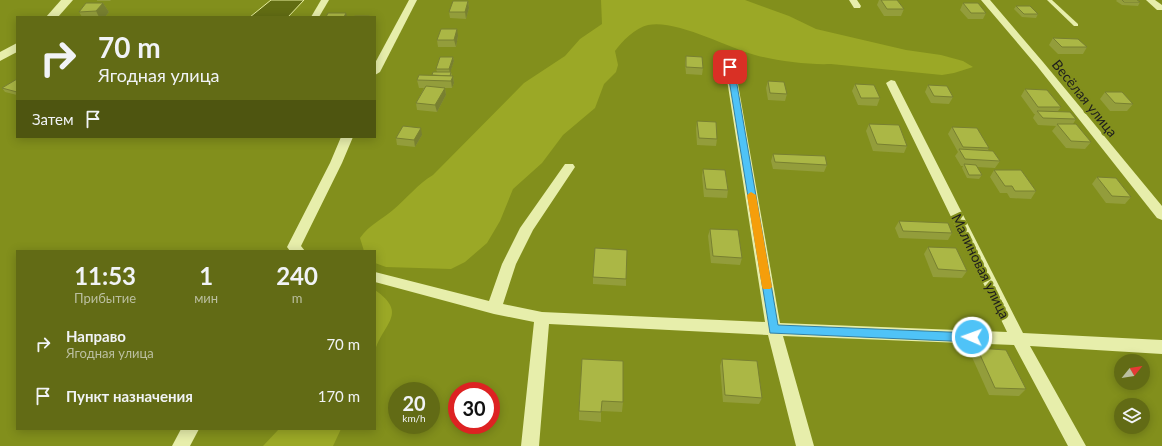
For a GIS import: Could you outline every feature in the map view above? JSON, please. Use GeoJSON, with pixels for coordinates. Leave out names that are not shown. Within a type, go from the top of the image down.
{"type":"FeatureCollection","features":[{"type":"Feature","properties":{"kind":"street"},"geometry":{"type":"LineString","coordinates":[[53,16],[67,0]]}},
{"type":"Feature","properties":{"kind":"street"},"geometry":{"type":"LineString","coordinates":[[316,16],[324,0]]}},
{"type":"Feature","properties":{"kind":"street"},"geometry":{"type":"LineString","coordinates":[[376,70],[413,0]]}},
{"type":"Feature","properties":{"kind":"street","name":"Весёлая улица"},"geometry":{"type":"LineString","coordinates":[[985,0],[1040,64],[1162,215]]}},
{"type":"Feature","properties":{"kind":"street"},"geometry":{"type":"LineString","coordinates":[[1150,0],[1161,9]]}},
{"type":"Feature","properties":{"kind":"street"},"geometry":{"type":"LineString","coordinates":[[0,57],[16,48]]}},
{"type":"Feature","properties":{"kind":"street"},"geometry":{"type":"LineString","coordinates":[[730,67],[774,330],[805,446]]}},
{"type":"Feature","properties":{"kind":"street","name":"Малиновая улица"},"geometry":{"type":"LineString","coordinates":[[891,83],[1018,339],[1077,446]]}},
{"type":"Feature","properties":{"kind":"street"},"geometry":{"type":"LineString","coordinates":[[294,250],[347,138]]}},
{"type":"Feature","properties":{"kind":"street"},"geometry":{"type":"LineString","coordinates":[[494,308],[509,264],[527,228],[569,167]]}},
{"type":"Feature","properties":{"kind":"street"},"geometry":{"type":"LineString","coordinates":[[376,277],[494,308],[542,318],[774,330],[1018,339],[1162,347]]}},
{"type":"Feature","properties":{"kind":"street"},"geometry":{"type":"LineString","coordinates":[[530,446],[542,318]]}},
{"type":"Feature","properties":{"kind":"street"},"geometry":{"type":"LineString","coordinates":[[181,446],[189,430]]}},
{"type":"Feature","properties":{"kind":"lane"},"geometry":{"type":"LineString","coordinates":[[1049,0],[1076,25]]}},
{"type":"Feature","properties":{"kind":"shaded area"},"geometry":{"type":"Polygon","coordinates":[[[271,0],[304,0],[289,16],[251,16],[271,0]]]}},
{"type":"Feature","properties":{"kind":"shaded area"},"geometry":{"type":"Polygon","coordinates":[[[601,0],[745,0],[789,16],[816,29],[906,50],[941,55],[963,61],[973,67],[942,75],[831,64],[793,62],[755,55],[672,26],[659,24],[648,25],[629,35],[615,51],[618,65],[616,72],[604,84],[595,108],[563,135],[542,163],[513,189],[500,221],[487,243],[465,262],[451,269],[386,267],[376,263],[376,250],[364,250],[360,238],[364,233],[433,175],[524,83],[565,56],[580,39],[602,24],[601,0]]]}},
{"type":"Feature","properties":{"kind":"shaded area"},"geometry":{"type":"Polygon","coordinates":[[[376,291],[385,298],[392,312],[391,319],[376,348],[376,291]]]}},
{"type":"Feature","properties":{"kind":"shaded area"},"geometry":{"type":"Polygon","coordinates":[[[278,430],[341,430],[333,446],[263,446],[278,430]]]}},
{"type":"Feature","properties":{"kind":"building"},"geometry":{"type":"Polygon","coordinates":[[[881,0],[897,0],[904,9],[887,9],[881,0]]]}},
{"type":"Feature","properties":{"kind":"building"},"geometry":{"type":"Polygon","coordinates":[[[1122,0],[1137,0],[1140,2],[1124,2],[1122,0]]]}},
{"type":"Feature","properties":{"kind":"building"},"geometry":{"type":"Polygon","coordinates":[[[453,1],[468,1],[465,12],[449,12],[453,1]]]}},
{"type":"Feature","properties":{"kind":"building"},"geometry":{"type":"Polygon","coordinates":[[[86,3],[103,3],[96,11],[79,12],[86,3]]]}},
{"type":"Feature","properties":{"kind":"building"},"geometry":{"type":"Polygon","coordinates":[[[963,3],[978,3],[986,13],[971,13],[963,3]]]}},
{"type":"Feature","properties":{"kind":"building"},"geometry":{"type":"Polygon","coordinates":[[[1016,6],[1030,6],[1038,14],[1024,14],[1016,6]]]}},
{"type":"Feature","properties":{"kind":"building"},"geometry":{"type":"Polygon","coordinates":[[[328,13],[346,13],[344,16],[326,16],[328,13]]]}},
{"type":"Feature","properties":{"kind":"building"},"geometry":{"type":"Polygon","coordinates":[[[441,29],[457,29],[454,40],[437,40],[441,29]]]}},
{"type":"Feature","properties":{"kind":"building"},"geometry":{"type":"Polygon","coordinates":[[[1053,38],[1078,39],[1087,47],[1062,47],[1053,38]]]}},
{"type":"Feature","properties":{"kind":"building"},"geometry":{"type":"Polygon","coordinates":[[[686,56],[702,57],[703,68],[686,67],[686,56]]]}},
{"type":"Feature","properties":{"kind":"building"},"geometry":{"type":"Polygon","coordinates":[[[440,57],[453,57],[449,69],[436,69],[440,57]]]}},
{"type":"Feature","properties":{"kind":"building"},"geometry":{"type":"Polygon","coordinates":[[[433,72],[451,72],[450,76],[432,75],[433,72]]]}},
{"type":"Feature","properties":{"kind":"building"},"geometry":{"type":"Polygon","coordinates":[[[419,75],[453,76],[451,81],[417,80],[419,75]]]}},
{"type":"Feature","properties":{"kind":"building"},"geometry":{"type":"Polygon","coordinates":[[[16,80],[16,92],[2,88],[16,80]]]}},
{"type":"Feature","properties":{"kind":"building"},"geometry":{"type":"Polygon","coordinates":[[[768,81],[784,82],[787,94],[770,93],[768,81]]]}},
{"type":"Feature","properties":{"kind":"building"},"geometry":{"type":"Polygon","coordinates":[[[855,84],[874,85],[880,98],[861,98],[855,84]]]}},
{"type":"Feature","properties":{"kind":"building"},"geometry":{"type":"Polygon","coordinates":[[[928,85],[947,86],[953,97],[934,96],[928,85]]]}},
{"type":"Feature","properties":{"kind":"building"},"geometry":{"type":"Polygon","coordinates":[[[426,86],[445,88],[435,105],[416,103],[426,86]]]}},
{"type":"Feature","properties":{"kind":"building"},"geometry":{"type":"Polygon","coordinates":[[[1025,89],[1047,90],[1061,107],[1038,107],[1025,89]]]}},
{"type":"Feature","properties":{"kind":"building"},"geometry":{"type":"Polygon","coordinates":[[[1105,92],[1122,92],[1133,104],[1115,103],[1105,92]]]}},
{"type":"Feature","properties":{"kind":"building"},"geometry":{"type":"Polygon","coordinates":[[[1037,111],[1070,112],[1076,119],[1043,118],[1037,111]]]}},
{"type":"Feature","properties":{"kind":"building"},"geometry":{"type":"Polygon","coordinates":[[[697,121],[716,122],[717,139],[699,138],[697,121]]]}},
{"type":"Feature","properties":{"kind":"building"},"geometry":{"type":"Polygon","coordinates":[[[869,124],[899,125],[907,146],[877,144],[869,124]]]}},
{"type":"Feature","properties":{"kind":"building"},"geometry":{"type":"Polygon","coordinates":[[[1057,124],[1076,124],[1091,142],[1071,141],[1057,124]]]}},
{"type":"Feature","properties":{"kind":"building"},"geometry":{"type":"Polygon","coordinates":[[[403,126],[421,128],[414,140],[396,138],[403,126]]]}},
{"type":"Feature","properties":{"kind":"building"},"geometry":{"type":"Polygon","coordinates":[[[952,127],[977,128],[989,148],[963,147],[952,127]]]}},
{"type":"Feature","properties":{"kind":"building"},"geometry":{"type":"Polygon","coordinates":[[[959,149],[993,151],[1000,161],[965,159],[959,149]]]}},
{"type":"Feature","properties":{"kind":"building"},"geometry":{"type":"Polygon","coordinates":[[[773,154],[825,156],[827,165],[775,162],[773,154]]]}},
{"type":"Feature","properties":{"kind":"building"},"geometry":{"type":"Polygon","coordinates":[[[964,164],[976,165],[982,175],[969,175],[964,164]]]}},
{"type":"Feature","properties":{"kind":"building"},"geometry":{"type":"Polygon","coordinates":[[[703,169],[725,170],[728,190],[706,189],[703,169]]]}},
{"type":"Feature","properties":{"kind":"building"},"geometry":{"type":"Polygon","coordinates":[[[994,170],[1021,170],[1036,191],[1015,191],[1012,186],[1005,186],[994,170]]]}},
{"type":"Feature","properties":{"kind":"building"},"geometry":{"type":"Polygon","coordinates":[[[1097,177],[1116,178],[1131,197],[1112,196],[1097,177]]]}},
{"type":"Feature","properties":{"kind":"building"},"geometry":{"type":"Polygon","coordinates":[[[899,221],[948,223],[952,233],[903,231],[899,221]]]}},
{"type":"Feature","properties":{"kind":"building"},"geometry":{"type":"Polygon","coordinates":[[[710,229],[738,230],[742,258],[713,256],[710,229]]]}},
{"type":"Feature","properties":{"kind":"building"},"geometry":{"type":"Polygon","coordinates":[[[928,247],[956,248],[967,271],[938,269],[928,247]]]}},
{"type":"Feature","properties":{"kind":"building"},"geometry":{"type":"Polygon","coordinates":[[[595,248],[627,250],[626,279],[593,277],[595,248]]]}},
{"type":"Feature","properties":{"kind":"building"},"geometry":{"type":"Polygon","coordinates":[[[977,348],[1006,350],[1026,389],[995,388],[977,348]]]}},
{"type":"Feature","properties":{"kind":"building"},"geometry":{"type":"Polygon","coordinates":[[[582,359],[623,361],[623,402],[602,401],[601,412],[579,411],[582,359]]]}},
{"type":"Feature","properties":{"kind":"building"},"geometry":{"type":"Polygon","coordinates":[[[722,359],[757,361],[762,398],[725,395],[722,359]]]}},
{"type":"Feature","properties":{"kind":"slow traffic"},"geometry":{"type":"LineString","coordinates":[[751,195],[767,287]]}},
{"type":"Feature","properties":{"kind":"route"},"geometry":{"type":"LineString","coordinates":[[730,67],[774,330],[972,337]]}}]}
